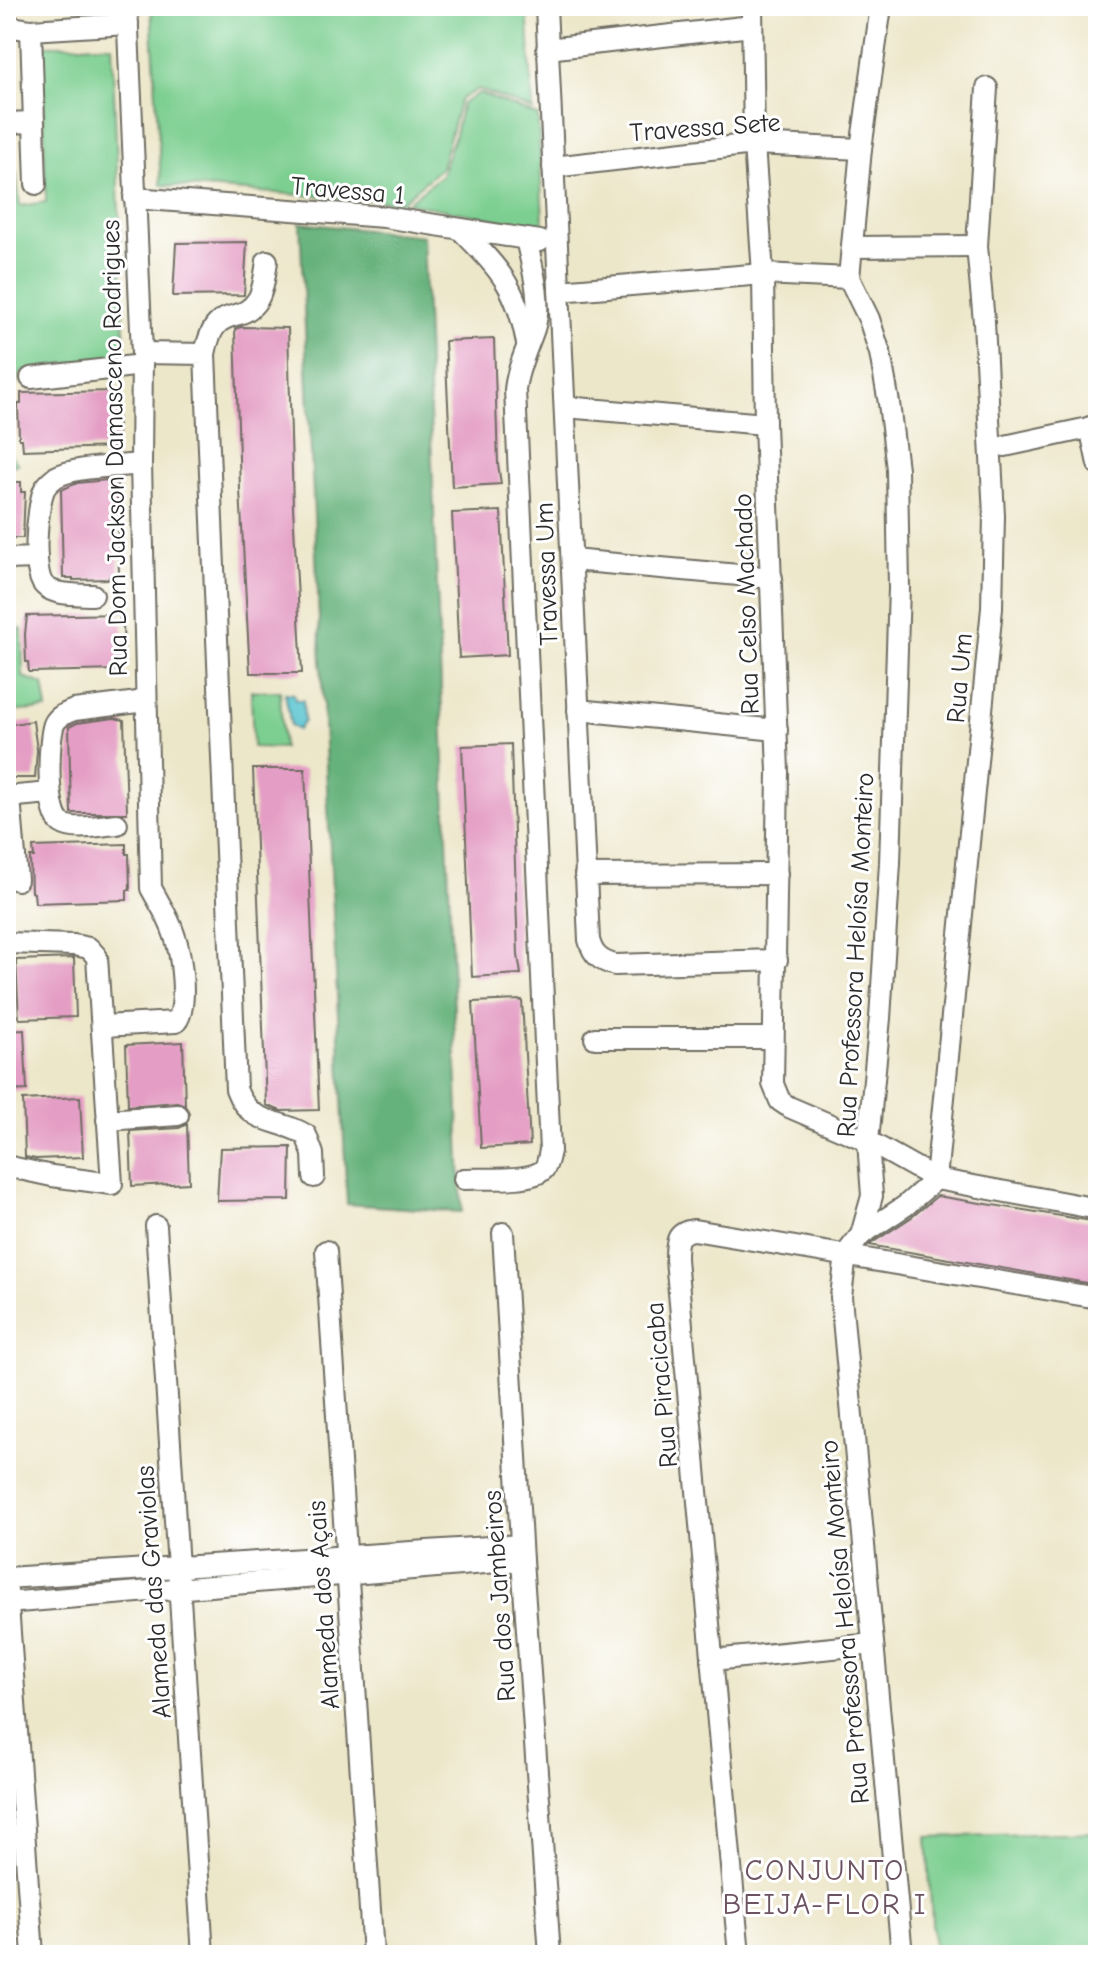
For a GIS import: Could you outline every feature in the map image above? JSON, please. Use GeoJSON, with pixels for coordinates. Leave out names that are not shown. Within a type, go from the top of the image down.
{"type":"FeatureCollection","features":[{"type":"Feature","properties":{"kind":"street","name":"Travessa Um"},"geometry":{"type":"LineString","coordinates":[[546,6],[589,940],[599,959],[607,963],[777,960]]}},
{"type":"Feature","properties":{"kind":"street"},"geometry":{"type":"LineString","coordinates":[[559,291],[763,274],[849,278],[861,149],[881,6]]}},
{"type":"Feature","properties":{"kind":"street"},"geometry":{"type":"LineString","coordinates":[[6,26],[31,30],[127,15]]}},
{"type":"Feature","properties":{"kind":"street","name":"Rua Dom Jackson Damasceno Rodrigues"},"geometry":{"type":"LineString","coordinates":[[103,1026],[176,1022],[183,1012],[181,970],[175,936],[151,888],[141,464],[142,359],[127,15]]}},
{"type":"Feature","properties":{"kind":"street"},"geometry":{"type":"LineString","coordinates":[[547,49],[752,16]]}},
{"type":"Feature","properties":{"kind":"street","name":"Rua Celso Machado"},"geometry":{"type":"LineString","coordinates":[[752,16],[754,144],[763,274],[765,424],[777,730],[777,960],[773,1084],[780,1101],[789,1107],[868,1141]]}},
{"type":"Feature","properties":{"kind":"street"},"geometry":{"type":"LineString","coordinates":[[31,30],[36,184]]}},
{"type":"Feature","properties":{"kind":"street","name":"Rua Um"},"geometry":{"type":"LineString","coordinates":[[936,1179],[992,608],[994,516],[977,246],[987,88]]}},
{"type":"Feature","properties":{"kind":"street"},"geometry":{"type":"LineString","coordinates":[[6,123],[33,122]]}},
{"type":"Feature","properties":{"kind":"street","name":"Travessa Sete"},"geometry":{"type":"LineString","coordinates":[[553,167],[754,144],[861,149]]}},
{"type":"Feature","properties":{"kind":"street","name":"Travessa 1"},"geometry":{"type":"LineString","coordinates":[[134,198],[384,217],[556,243]]}},
{"type":"Feature","properties":{"kind":"street"},"geometry":{"type":"LineString","coordinates":[[460,229],[507,281],[521,310],[527,343]]}},
{"type":"Feature","properties":{"kind":"street"},"geometry":{"type":"LineString","coordinates":[[464,1179],[528,1177],[541,1172],[547,1165],[550,1151],[515,390],[516,376],[534,328],[537,309],[526,239]]}},
{"type":"Feature","properties":{"kind":"street"},"geometry":{"type":"LineString","coordinates":[[852,247],[977,246]]}},
{"type":"Feature","properties":{"kind":"street"},"geometry":{"type":"LineString","coordinates":[[267,261],[259,297],[252,306],[217,322],[210,331],[205,354],[236,1089],[241,1103],[252,1114],[306,1135],[313,1154],[314,1177]]}},
{"type":"Feature","properties":{"kind":"street","name":"Rua Professora Heloísa Monteiro"},"geometry":{"type":"LineString","coordinates":[[849,278],[869,319],[880,353],[897,469],[899,530],[890,863],[868,1141],[872,1196],[861,1235],[846,1254],[841,1297],[902,1955]]}},
{"type":"Feature","properties":{"kind":"street"},"geometry":{"type":"LineString","coordinates":[[31,378],[142,359],[205,354]]}},
{"type":"Feature","properties":{"kind":"street"},"geometry":{"type":"LineString","coordinates":[[565,407],[765,424]]}},
{"type":"Feature","properties":{"kind":"street"},"geometry":{"type":"LineString","coordinates":[[1005,446],[1094,426],[1098,464]]}},
{"type":"Feature","properties":{"kind":"street"},"geometry":{"type":"LineString","coordinates":[[93,595],[46,588],[40,580],[38,507],[45,487],[67,473],[141,464]]}},
{"type":"Feature","properties":{"kind":"street"},"geometry":{"type":"LineString","coordinates":[[6,559],[37,558]]}},
{"type":"Feature","properties":{"kind":"street"},"geometry":{"type":"LineString","coordinates":[[572,560],[772,578]]}},
{"type":"Feature","properties":{"kind":"street"},"geometry":{"type":"LineString","coordinates":[[117,824],[71,827],[54,816],[50,793],[50,748],[55,722],[64,713],[146,701]]}},
{"type":"Feature","properties":{"kind":"street"},"geometry":{"type":"LineString","coordinates":[[578,710],[777,730]]}},
{"type":"Feature","properties":{"kind":"street"},"geometry":{"type":"LineString","coordinates":[[17,880],[8,797],[50,793]]}},
{"type":"Feature","properties":{"kind":"street"},"geometry":{"type":"LineString","coordinates":[[585,875],[777,874]]}},
{"type":"Feature","properties":{"kind":"street"},"geometry":{"type":"LineString","coordinates":[[6,943],[74,945],[89,948],[97,957],[112,1184],[6,1166]]}},
{"type":"Feature","properties":{"kind":"street"},"geometry":{"type":"LineString","coordinates":[[595,1038],[773,1038]]}},
{"type":"Feature","properties":{"kind":"street"},"geometry":{"type":"LineString","coordinates":[[107,1120],[178,1115]]}},
{"type":"Feature","properties":{"kind":"street"},"geometry":{"type":"LineString","coordinates":[[868,1141],[936,1179],[1098,1209]]}},
{"type":"Feature","properties":{"kind":"street"},"geometry":{"type":"LineString","coordinates":[[861,1235],[905,1206],[936,1179]]}},
{"type":"Feature","properties":{"kind":"street","name":"Alameda das Graviolas"},"geometry":{"type":"LineString","coordinates":[[156,1226],[203,1955]]}},
{"type":"Feature","properties":{"kind":"street","name":"Rua Piracicaba"},"geometry":{"type":"LineString","coordinates":[[739,1955],[676,1242],[682,1232],[694,1230],[1098,1298]]}},
{"type":"Feature","properties":{"kind":"street","name":"Rua dos Jambeiros"},"geometry":{"type":"LineString","coordinates":[[503,1233],[521,1552],[550,1955]]}},
{"type":"Feature","properties":{"kind":"street","name":"Alameda dos Açais"},"geometry":{"type":"LineString","coordinates":[[326,1251],[373,1955]]}},
{"type":"Feature","properties":{"kind":"street"},"geometry":{"type":"LineString","coordinates":[[6,1578],[176,1567],[345,1565],[521,1552]]}},
{"type":"Feature","properties":{"kind":"street"},"geometry":{"type":"LineString","coordinates":[[7,1603],[178,1589],[345,1565]]}},
{"type":"Feature","properties":{"kind":"street"},"geometry":{"type":"LineString","coordinates":[[6,1571],[33,1955]]}},
{"type":"Feature","properties":{"kind":"street"},"geometry":{"type":"LineString","coordinates":[[712,1660],[873,1644]]}},
{"type":"Feature","properties":{"kind":"green space"},"geometry":{"type":"Polygon","coordinates":[[[151,6],[527,6],[533,110],[478,89],[460,100],[441,168],[401,202],[161,185],[151,6]]]}},
{"type":"Feature","properties":{"kind":"green space"},"geometry":{"type":"Polygon","coordinates":[[[42,45],[112,45],[125,354],[22,371],[11,399],[6,449],[6,172],[16,172],[20,206],[46,202],[42,45]]]}},
{"type":"Feature","properties":{"kind":"green space"},"geometry":{"type":"Polygon","coordinates":[[[479,93],[538,116],[543,223],[512,222],[407,203],[442,175],[462,104],[479,93]]]}},
{"type":"Feature","properties":{"kind":"green space"},"geometry":{"type":"Polygon","coordinates":[[[300,223],[423,236],[462,1212],[347,1204],[300,223]]]}},
{"type":"Feature","properties":{"kind":"green space"},"geometry":{"type":"Polygon","coordinates":[[[6,449],[18,464],[6,468],[6,449]]]}},
{"type":"Feature","properties":{"kind":"green space"},"geometry":{"type":"Polygon","coordinates":[[[22,629],[23,677],[43,684],[47,709],[6,712],[6,630],[22,629]]]}},
{"type":"Feature","properties":{"kind":"green space"},"geometry":{"type":"Polygon","coordinates":[[[251,691],[280,691],[283,748],[253,747],[251,691]]]}},
{"type":"Feature","properties":{"kind":"green space"},"geometry":{"type":"Polygon","coordinates":[[[1098,1832],[1098,1953],[934,1955],[927,1837],[1098,1832]]]}},
{"type":"Feature","properties":{"kind":"water"},"geometry":{"type":"Polygon","coordinates":[[[285,693],[294,694],[295,700],[303,700],[304,721],[298,730],[291,726],[285,693]]]}},
{"type":"Feature","properties":{"kind":"building"},"geometry":{"type":"Polygon","coordinates":[[[247,242],[244,295],[173,296],[176,243],[247,242]]]}},
{"type":"Feature","properties":{"kind":"building"},"geometry":{"type":"Polygon","coordinates":[[[288,328],[302,673],[250,673],[235,329],[288,328]]]}},
{"type":"Feature","properties":{"kind":"building"},"geometry":{"type":"Polygon","coordinates":[[[494,339],[501,484],[452,487],[445,341],[494,339]]]}},
{"type":"Feature","properties":{"kind":"building"},"geometry":{"type":"Polygon","coordinates":[[[113,391],[114,401],[117,401],[118,437],[115,437],[115,447],[23,450],[22,439],[19,439],[18,404],[21,404],[21,393],[113,391]]]}},
{"type":"Feature","properties":{"kind":"building"},"geometry":{"type":"Polygon","coordinates":[[[107,480],[107,483],[117,483],[119,576],[109,579],[63,578],[61,490],[77,483],[107,480]]]}},
{"type":"Feature","properties":{"kind":"building"},"geometry":{"type":"Polygon","coordinates":[[[6,482],[21,482],[21,492],[25,492],[23,538],[6,536],[6,482]]]}},
{"type":"Feature","properties":{"kind":"building"},"geometry":{"type":"Polygon","coordinates":[[[501,511],[508,655],[459,658],[452,513],[501,511]]]}},
{"type":"Feature","properties":{"kind":"building"},"geometry":{"type":"Polygon","coordinates":[[[120,614],[124,659],[121,660],[121,670],[29,672],[25,634],[27,616],[120,614]]]}},
{"type":"Feature","properties":{"kind":"building"},"geometry":{"type":"Polygon","coordinates":[[[114,718],[124,720],[127,813],[71,813],[69,727],[114,718]]]}},
{"type":"Feature","properties":{"kind":"building"},"geometry":{"type":"Polygon","coordinates":[[[33,721],[37,750],[35,778],[6,778],[6,725],[33,721]]]}},
{"type":"Feature","properties":{"kind":"building"},"geometry":{"type":"Polygon","coordinates":[[[511,744],[521,974],[472,977],[462,746],[511,744]]]}},
{"type":"Feature","properties":{"kind":"building"},"geometry":{"type":"Polygon","coordinates":[[[253,769],[305,769],[319,1110],[281,1111],[266,1105],[253,769]]]}},
{"type":"Feature","properties":{"kind":"building"},"geometry":{"type":"Polygon","coordinates":[[[126,844],[130,890],[127,890],[127,900],[35,903],[34,893],[31,892],[30,857],[34,857],[33,847],[126,844]]]}},
{"type":"Feature","properties":{"kind":"building"},"geometry":{"type":"Polygon","coordinates":[[[74,958],[76,1017],[19,1019],[16,960],[74,958]]]}},
{"type":"Feature","properties":{"kind":"building"},"geometry":{"type":"Polygon","coordinates":[[[522,1000],[530,1145],[481,1148],[473,1002],[522,1000]]]}},
{"type":"Feature","properties":{"kind":"building"},"geometry":{"type":"Polygon","coordinates":[[[24,1030],[27,1090],[6,1091],[6,1031],[24,1030]]]}},
{"type":"Feature","properties":{"kind":"building"},"geometry":{"type":"Polygon","coordinates":[[[183,1042],[185,1105],[177,1102],[128,1106],[126,1045],[183,1042]]]}},
{"type":"Feature","properties":{"kind":"building"},"geometry":{"type":"Polygon","coordinates":[[[80,1097],[83,1157],[25,1157],[23,1100],[80,1097]]]}},
{"type":"Feature","properties":{"kind":"building"},"geometry":{"type":"Polygon","coordinates":[[[187,1124],[189,1183],[132,1186],[130,1131],[179,1128],[187,1124]]]}},
{"type":"Feature","properties":{"kind":"building"},"geometry":{"type":"Polygon","coordinates":[[[291,1147],[290,1200],[217,1201],[220,1148],[291,1147]]]}},
{"type":"Feature","properties":{"kind":"building"},"geometry":{"type":"Polygon","coordinates":[[[937,1196],[1098,1222],[1098,1285],[869,1245],[912,1217],[937,1196]]]}},
{"type":"Feature","properties":{"kind":"waterway"},"geometry":{"type":"LineString","coordinates":[[1073,6],[1098,18]]}},
{"type":"Feature","properties":{"kind":"district","name":"CONJUNTO BEIJA-FLOR I"},"geometry":{"type":"Point","coordinates":[825,1887]}}]}
